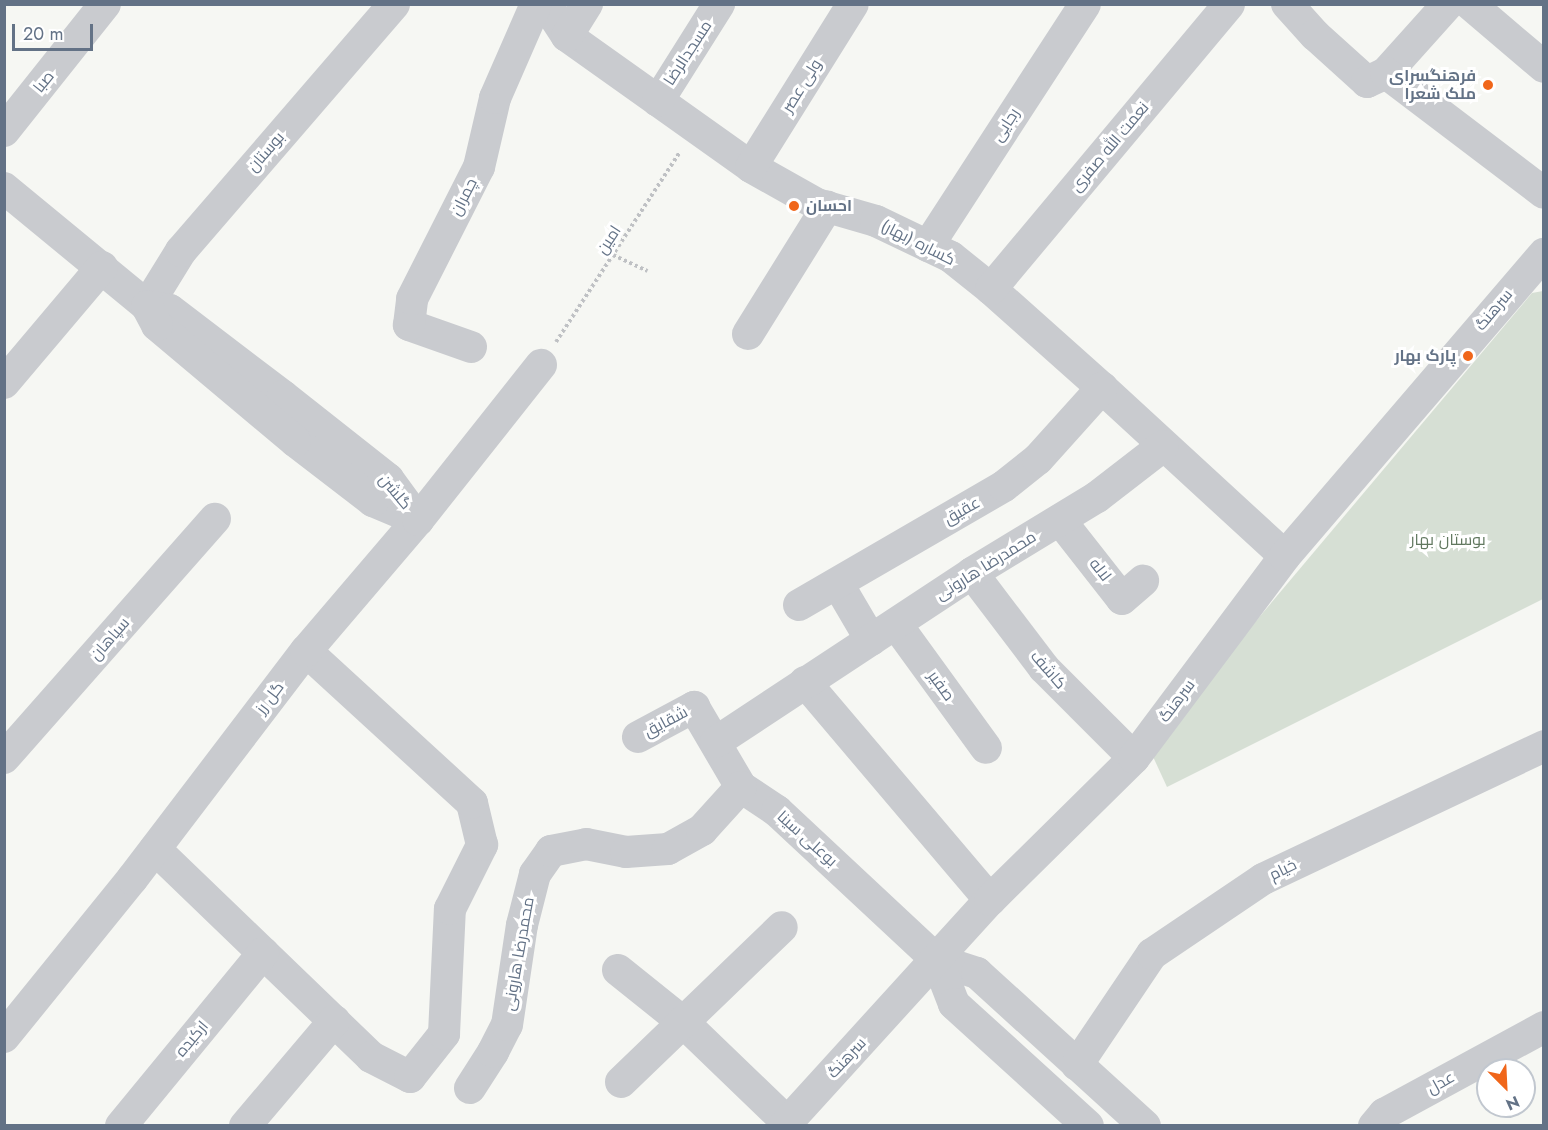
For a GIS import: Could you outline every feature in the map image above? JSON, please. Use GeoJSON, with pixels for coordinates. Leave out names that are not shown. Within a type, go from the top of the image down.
{"type":"FeatureCollection","features":[{"type":"Feature","properties":{"kind":"street","name":"بوستان"},"geometry":{"type":"LineString","coordinates":[[147,306],[181,251],[394,4]]}},
{"type":"Feature","properties":{"kind":"street","name":"چمران"},"geometry":{"type":"LineString","coordinates":[[471,347],[409,325],[412,299],[479,167],[495,98],[536,4]]}},
{"type":"Feature","properties":{"kind":"street","name":"کساره (بهار)"},"geometry":{"type":"LineString","coordinates":[[546,4],[567,36],[751,167],[827,207],[876,221],[951,257],[991,289],[1102,388],[1285,556]]}},
{"type":"Feature","properties":{"kind":"street"},"geometry":{"type":"LineString","coordinates":[[567,36],[586,4]]}},
{"type":"Feature","properties":{"kind":"street","name":"مسجدالرضا"},"geometry":{"type":"LineString","coordinates":[[658,101],[719,4]]}},
{"type":"Feature","properties":{"kind":"street","name":"ولی عصر"},"geometry":{"type":"LineString","coordinates":[[751,167],[853,4]]}},
{"type":"Feature","properties":{"kind":"street","name":"رجایی"},"geometry":{"type":"LineString","coordinates":[[928,246],[1085,4]]}},
{"type":"Feature","properties":{"kind":"street","name":"نعمت الله صفری"},"geometry":{"type":"LineString","coordinates":[[991,289],[1230,4]]}},
{"type":"Feature","properties":{"kind":"street"},"geometry":{"type":"LineString","coordinates":[[1287,4],[1315,35],[1368,82],[1386,73],[1448,4]]}},
{"type":"Feature","properties":{"kind":"street"},"geometry":{"type":"LineString","coordinates":[[1470,4],[1544,68]]}},
{"type":"Feature","properties":{"kind":"street","name":"صبا"},"geometry":{"type":"LineString","coordinates":[[4,131],[98,7]]}},
{"type":"Feature","properties":{"kind":"street"},"geometry":{"type":"LineString","coordinates":[[1386,73],[1544,193]]}},
{"type":"Feature","properties":{"kind":"street","name":"گلشن"},"geometry":{"type":"LineString","coordinates":[[4,188],[147,306],[170,310],[388,479],[418,520]]}},
{"type":"Feature","properties":{"kind":"street"},"geometry":{"type":"LineString","coordinates":[[748,334],[827,207]]}},
{"type":"Feature","properties":{"kind":"street","name":"سرهنگ"},"geometry":{"type":"LineString","coordinates":[[786,1124],[990,900],[1134,759],[1285,556],[1544,254]]}},
{"type":"Feature","properties":{"kind":"street"},"geometry":{"type":"LineString","coordinates":[[4,383],[102,267]]}},
{"type":"Feature","properties":{"kind":"street","name":"گل رز"},"geometry":{"type":"LineString","coordinates":[[4,1037],[155,849],[306,651],[418,520],[541,365]]}},
{"type":"Feature","properties":{"kind":"street","name":"عقیق"},"geometry":{"type":"LineString","coordinates":[[799,605],[838,585],[1004,486],[1038,459],[1102,388]]}},
{"type":"Feature","properties":{"kind":"street","name":"محمدرضا هارونی"},"geometry":{"type":"LineString","coordinates":[[716,742],[805,681],[972,573],[1097,496],[1163,446]]}},
{"type":"Feature","properties":{"kind":"street","name":"سپاهان"},"geometry":{"type":"LineString","coordinates":[[4,759],[215,519]]}},
{"type":"Feature","properties":{"kind":"street","name":"لاله"},"geometry":{"type":"LineString","coordinates":[[1060,520],[1122,599],[1143,581]]}},
{"type":"Feature","properties":{"kind":"street","name":"کاشف"},"geometry":{"type":"LineString","coordinates":[[972,573],[1044,668],[1134,759]]}},
{"type":"Feature","properties":{"kind":"street","name":"صفیر"},"geometry":{"type":"LineString","coordinates":[[838,585],[884,632],[986,748]]}},
{"type":"Feature","properties":{"kind":"street"},"geometry":{"type":"LineString","coordinates":[[155,849],[371,1057],[410,1077],[444,1034],[450,909],[482,845],[472,803],[306,651]]}},
{"type":"Feature","properties":{"kind":"street"},"geometry":{"type":"LineString","coordinates":[[805,681],[990,900]]}},
{"type":"Feature","properties":{"kind":"street","name":"بوعلی سینا"},"geometry":{"type":"LineString","coordinates":[[694,707],[741,787],[777,812],[937,960],[977,973],[1145,1125]]}},
{"type":"Feature","properties":{"kind":"street","name":"شقایق"},"geometry":{"type":"LineString","coordinates":[[638,737],[694,707]]}},
{"type":"Feature","properties":{"kind":"street","name":"خیام"},"geometry":{"type":"LineString","coordinates":[[1077,1065],[1152,954],[1263,879],[1544,746]]}},
{"type":"Feature","properties":{"kind":"street","name":"محمدرضا هارونی"},"geometry":{"type":"LineString","coordinates":[[470,1088],[493,1053],[507,1025],[522,925],[535,874],[551,851],[586,844],[626,852],[668,849],[702,830],[741,787]]}},
{"type":"Feature","properties":{"kind":"street"},"geometry":{"type":"LineString","coordinates":[[621,1082],[782,927]]}},
{"type":"Feature","properties":{"kind":"street","name":"ارکیده"},"geometry":{"type":"LineString","coordinates":[[121,1125],[263,953]]}},
{"type":"Feature","properties":{"kind":"street","name":"بوعلی سینا"},"geometry":{"type":"LineString","coordinates":[[937,960],[954,1004],[1084,1124]]}},
{"type":"Feature","properties":{"kind":"street"},"geometry":{"type":"LineString","coordinates":[[618,970],[683,1022],[786,1124]]}},
{"type":"Feature","properties":{"kind":"street"},"geometry":{"type":"LineString","coordinates":[[245,1125],[334,1021]]}},
{"type":"Feature","properties":{"kind":"street","name":"عدل"},"geometry":{"type":"LineString","coordinates":[[1374,1125],[1384,1114],[1544,1027]]}},
{"type":"Feature","properties":{"kind":"path","name":"امین"},"geometry":{"type":"LineString","coordinates":[[541,365],[696,127]]}},
{"type":"Feature","properties":{"kind":"path"},"geometry":{"type":"LineString","coordinates":[[613,255],[647,271]]}},
{"type":"Feature","properties":{"kind":"green space","name":"بوستان بهار"},"geometry":{"type":"Polygon","coordinates":[[[1543,291],[1543,599],[1167,787],[1149,748],[1532,293],[1543,291]]]}},
{"type":"Feature","properties":{"kind":"place","name":"فرهنگسرای ملک شعرا"},"geometry":{"type":"Point","coordinates":[1488,85]}},
{"type":"Feature","properties":{"kind":"place","name":"احسان"},"geometry":{"type":"Point","coordinates":[794,206]}},
{"type":"Feature","properties":{"kind":"place","name":"پارک بهار"},"geometry":{"type":"Point","coordinates":[1468,356]}}]}
